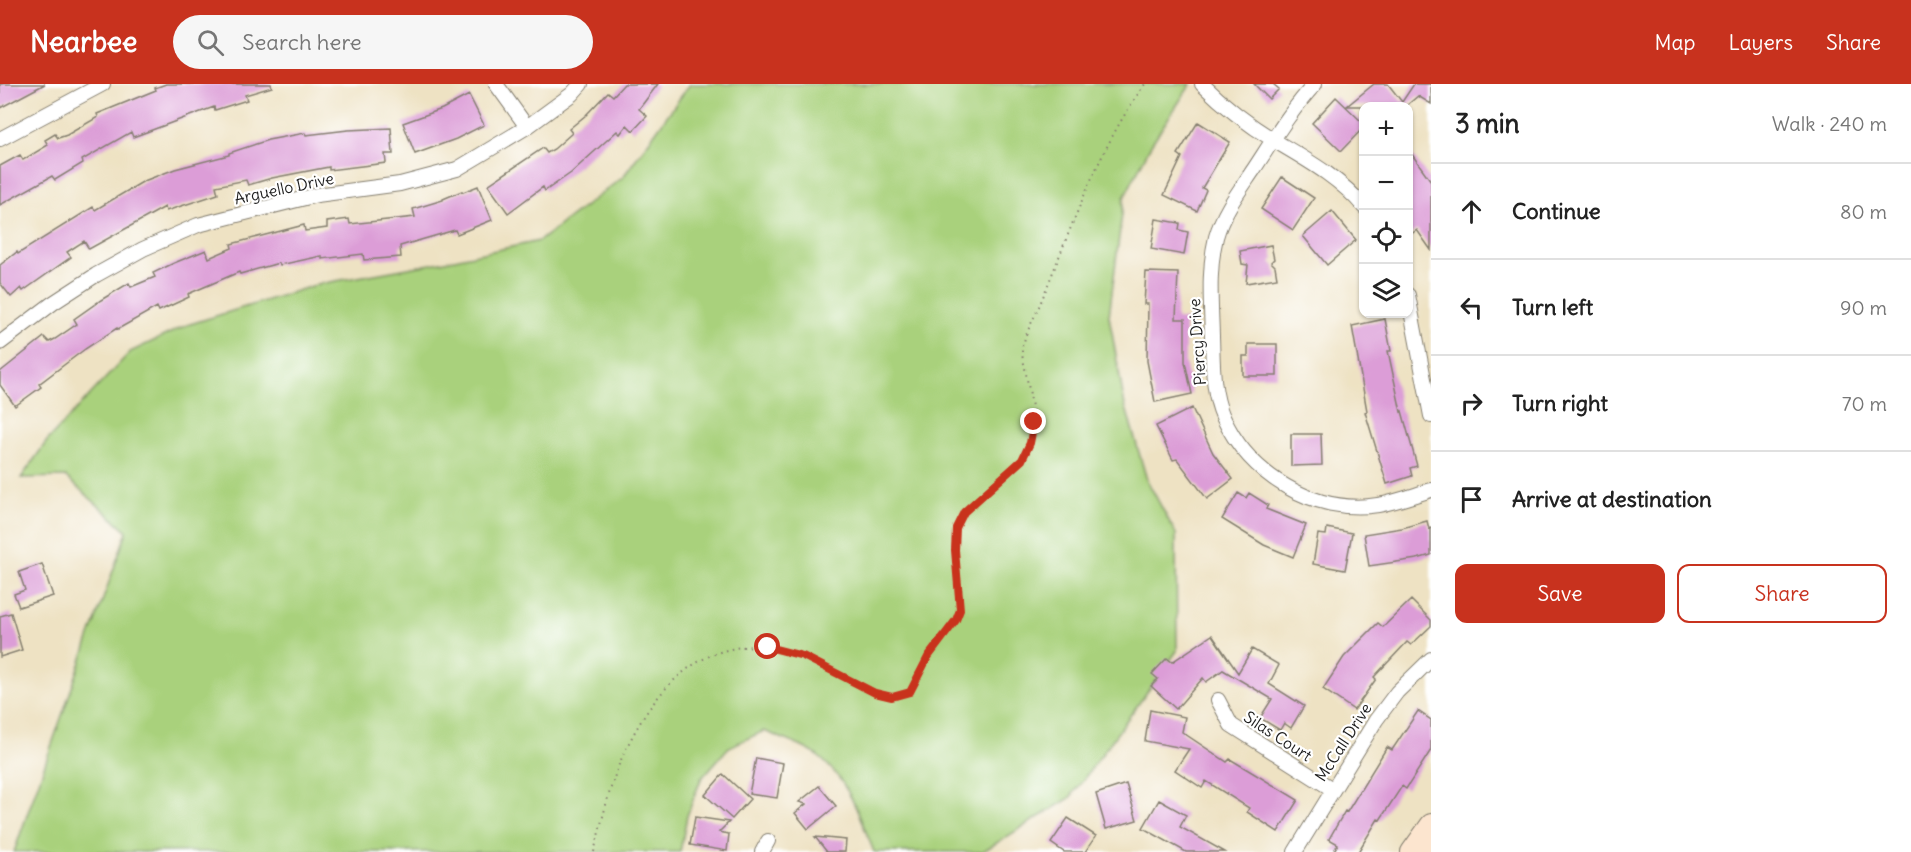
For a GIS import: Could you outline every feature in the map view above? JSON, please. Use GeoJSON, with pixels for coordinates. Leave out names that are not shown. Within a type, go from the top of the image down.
{"type":"FeatureCollection","features":[{"type":"Feature","properties":{"kind":"main road"},"geometry":{"type":"LineString","coordinates":[[1411,852],[1431,824]]}},
{"type":"Feature","properties":{"kind":"street"},"geometry":{"type":"LineString","coordinates":[[0,139],[103,84]]}},
{"type":"Feature","properties":{"kind":"street"},"geometry":{"type":"LineString","coordinates":[[496,84],[527,127]]}},
{"type":"Feature","properties":{"kind":"street","name":"Arguello Drive"},"geometry":{"type":"LineString","coordinates":[[0,343],[96,274],[143,249],[198,225],[317,195],[400,184],[457,169],[527,127],[572,94],[581,84]]}},
{"type":"Feature","properties":{"kind":"street"},"geometry":{"type":"LineString","coordinates":[[1202,84],[1232,111],[1324,171],[1359,202]]}},
{"type":"Feature","properties":{"kind":"street","name":"Piercy Drive"},"geometry":{"type":"LineString","coordinates":[[1315,84],[1273,139],[1231,204],[1217,234],[1209,274],[1214,381],[1222,415],[1237,443],[1255,464],[1288,489],[1315,500],[1356,506],[1378,505],[1431,490]]}},
{"type":"Feature","properties":{"kind":"street"},"geometry":{"type":"LineString","coordinates":[[1412,318],[1431,416]]}},
{"type":"Feature","properties":{"kind":"street","name":"McCall Drive"},"geometry":{"type":"LineString","coordinates":[[1295,852],[1376,720],[1396,692],[1431,659]]}},
{"type":"Feature","properties":{"kind":"street","name":"Silas Court"},"geometry":{"type":"LineString","coordinates":[[1218,700],[1231,725],[1332,789]]}},
{"type":"Feature","properties":{"kind":"path"},"geometry":{"type":"LineString","coordinates":[[594,852],[615,776],[624,752],[644,715],[675,678],[716,652],[737,646],[752,645],[784,650],[820,663],[875,693],[892,697],[910,692],[928,657],[956,620],[960,610],[955,550],[956,528],[964,512],[1022,460],[1030,443],[1034,422],[1022,350],[1101,160],[1120,122],[1145,84]]}},
{"type":"Feature","properties":{"kind":"green space"},"geometry":{"type":"Polygon","coordinates":[[[690,84],[1191,84],[1152,143],[1124,198],[1109,316],[1124,401],[1147,480],[1176,534],[1177,651],[1070,798],[982,852],[874,852],[851,798],[836,774],[815,754],[764,731],[729,747],[701,779],[687,816],[680,852],[14,852],[127,531],[66,477],[21,478],[47,441],[130,352],[187,325],[319,284],[431,264],[539,241],[623,177],[690,84]]]}},
{"type":"Feature","properties":{"kind":"building"},"geometry":{"type":"Polygon","coordinates":[[[0,84],[45,84],[0,108],[0,84]]]}},
{"type":"Feature","properties":{"kind":"building"},"geometry":{"type":"Polygon","coordinates":[[[166,84],[271,84],[272,87],[245,95],[247,100],[215,110],[214,107],[133,137],[131,132],[82,160],[83,163],[55,180],[52,176],[0,205],[0,166],[20,155],[23,160],[48,145],[45,140],[55,134],[58,138],[67,135],[98,117],[97,114],[166,84]]]}},
{"type":"Feature","properties":{"kind":"building"},"geometry":{"type":"Polygon","coordinates":[[[624,84],[658,84],[639,109],[647,116],[633,131],[627,125],[620,134],[617,131],[571,173],[545,191],[543,187],[508,213],[488,185],[543,148],[547,153],[554,149],[572,133],[569,129],[608,92],[613,96],[624,84]]]}},
{"type":"Feature","properties":{"kind":"building"},"geometry":{"type":"Polygon","coordinates":[[[1254,84],[1273,84],[1279,89],[1269,99],[1254,84]]]}},
{"type":"Feature","properties":{"kind":"building"},"geometry":{"type":"Polygon","coordinates":[[[1374,84],[1388,84],[1402,102],[1359,102],[1359,106],[1347,106],[1374,84]]]}},
{"type":"Feature","properties":{"kind":"building"},"geometry":{"type":"Polygon","coordinates":[[[1414,84],[1431,84],[1431,104],[1418,96],[1411,102],[1402,102],[1414,84]]]}},
{"type":"Feature","properties":{"kind":"building"},"geometry":{"type":"Polygon","coordinates":[[[469,95],[484,125],[456,139],[415,154],[403,123],[442,109],[469,95]]]}},
{"type":"Feature","properties":{"kind":"building"},"geometry":{"type":"Polygon","coordinates":[[[1336,97],[1359,119],[1359,132],[1341,151],[1312,123],[1336,97]]]}},
{"type":"Feature","properties":{"kind":"building"},"geometry":{"type":"Polygon","coordinates":[[[1198,122],[1230,142],[1202,188],[1206,190],[1197,211],[1164,195],[1182,157],[1178,154],[1198,122]]]}},
{"type":"Feature","properties":{"kind":"building"},"geometry":{"type":"Polygon","coordinates":[[[391,128],[393,154],[385,154],[386,163],[329,170],[329,167],[248,185],[246,180],[216,186],[218,194],[166,211],[165,207],[89,249],[84,241],[67,252],[71,257],[23,291],[21,288],[11,297],[0,283],[0,265],[17,252],[18,254],[93,207],[95,210],[144,181],[175,169],[229,155],[229,153],[268,140],[305,133],[306,135],[391,128]]]}},
{"type":"Feature","properties":{"kind":"building"},"geometry":{"type":"Polygon","coordinates":[[[1413,156],[1431,181],[1431,250],[1417,230],[1413,233],[1413,156]]]}},
{"type":"Feature","properties":{"kind":"building"},"geometry":{"type":"Polygon","coordinates":[[[1282,177],[1314,198],[1293,230],[1261,209],[1282,177]]]}},
{"type":"Feature","properties":{"kind":"building"},"geometry":{"type":"Polygon","coordinates":[[[478,186],[492,220],[457,234],[455,230],[400,246],[401,257],[364,260],[363,254],[322,259],[322,256],[280,265],[279,263],[240,274],[239,272],[188,294],[189,297],[159,311],[157,307],[117,328],[39,384],[41,387],[15,406],[0,385],[0,372],[44,337],[49,342],[55,339],[77,324],[74,319],[101,300],[129,283],[131,287],[155,277],[153,273],[174,263],[206,250],[209,258],[232,248],[231,244],[304,225],[305,231],[327,228],[327,222],[349,219],[350,224],[415,217],[413,209],[478,186]]]}},
{"type":"Feature","properties":{"kind":"building"},"geometry":{"type":"Polygon","coordinates":[[[1332,211],[1356,240],[1327,265],[1303,236],[1332,211]]]}},
{"type":"Feature","properties":{"kind":"building"},"geometry":{"type":"Polygon","coordinates":[[[1156,219],[1180,223],[1179,230],[1188,232],[1184,255],[1151,249],[1156,219]]]}},
{"type":"Feature","properties":{"kind":"building"},"geometry":{"type":"Polygon","coordinates":[[[1271,245],[1274,259],[1271,262],[1275,266],[1277,278],[1246,283],[1248,265],[1242,264],[1240,251],[1271,245]]]}},
{"type":"Feature","properties":{"kind":"building"},"geometry":{"type":"Polygon","coordinates":[[[1146,272],[1178,273],[1176,319],[1185,319],[1185,362],[1192,394],[1155,402],[1147,361],[1148,304],[1144,304],[1146,272]]]}},
{"type":"Feature","properties":{"kind":"building"},"geometry":{"type":"Polygon","coordinates":[[[1385,319],[1391,351],[1388,351],[1401,412],[1417,466],[1410,468],[1412,476],[1387,484],[1365,412],[1367,411],[1352,326],[1385,319]]]}},
{"type":"Feature","properties":{"kind":"building"},"geometry":{"type":"Polygon","coordinates":[[[1248,344],[1277,344],[1277,376],[1243,376],[1243,356],[1248,356],[1248,344]]]}},
{"type":"Feature","properties":{"kind":"building"},"geometry":{"type":"Polygon","coordinates":[[[1192,408],[1213,453],[1233,479],[1207,499],[1177,459],[1173,460],[1156,426],[1192,408]]]}},
{"type":"Feature","properties":{"kind":"building"},"geometry":{"type":"Polygon","coordinates":[[[1291,434],[1321,434],[1322,465],[1291,466],[1291,434]]]}},
{"type":"Feature","properties":{"kind":"building"},"geometry":{"type":"Polygon","coordinates":[[[1238,493],[1246,498],[1249,493],[1268,505],[1266,509],[1306,525],[1293,557],[1264,545],[1222,519],[1238,493]]]}},
{"type":"Feature","properties":{"kind":"building"},"geometry":{"type":"Polygon","coordinates":[[[1427,521],[1429,529],[1431,528],[1431,555],[1369,566],[1364,534],[1402,528],[1427,521]]]}},
{"type":"Feature","properties":{"kind":"building"},"geometry":{"type":"Polygon","coordinates":[[[1327,528],[1352,533],[1345,570],[1313,564],[1318,534],[1326,535],[1327,528]]]}},
{"type":"Feature","properties":{"kind":"building"},"geometry":{"type":"Polygon","coordinates":[[[42,564],[53,596],[19,607],[14,594],[25,590],[19,572],[42,564]]]}},
{"type":"Feature","properties":{"kind":"building"},"geometry":{"type":"Polygon","coordinates":[[[1411,600],[1431,620],[1431,626],[1411,645],[1407,642],[1374,677],[1376,679],[1354,710],[1323,689],[1344,657],[1378,623],[1383,627],[1411,600]]]}},
{"type":"Feature","properties":{"kind":"building"},"geometry":{"type":"Polygon","coordinates":[[[11,613],[22,650],[0,657],[0,616],[11,613]]]}},
{"type":"Feature","properties":{"kind":"building"},"geometry":{"type":"Polygon","coordinates":[[[1212,635],[1238,673],[1252,649],[1279,665],[1269,684],[1304,706],[1291,728],[1284,723],[1280,730],[1260,718],[1272,699],[1223,670],[1206,682],[1203,678],[1176,709],[1151,686],[1158,679],[1152,674],[1167,658],[1172,662],[1212,635]]]}},
{"type":"Feature","properties":{"kind":"building"},"geometry":{"type":"Polygon","coordinates":[[[1150,710],[1185,717],[1182,732],[1227,762],[1230,759],[1298,800],[1278,832],[1247,812],[1249,808],[1206,781],[1202,788],[1175,770],[1189,749],[1145,741],[1150,710]]]}},
{"type":"Feature","properties":{"kind":"building"},"geometry":{"type":"Polygon","coordinates":[[[1418,711],[1431,720],[1431,750],[1406,789],[1402,786],[1380,820],[1378,819],[1358,852],[1333,852],[1338,844],[1329,839],[1345,811],[1347,812],[1387,747],[1392,750],[1418,711]]]}},
{"type":"Feature","properties":{"kind":"building"},"geometry":{"type":"Polygon","coordinates":[[[756,758],[783,763],[777,798],[749,794],[756,758]]]}},
{"type":"Feature","properties":{"kind":"building"},"geometry":{"type":"Polygon","coordinates":[[[723,774],[750,799],[732,819],[705,795],[723,774]]]}},
{"type":"Feature","properties":{"kind":"building"},"geometry":{"type":"Polygon","coordinates":[[[1126,784],[1137,820],[1106,829],[1096,794],[1126,784]]]}},
{"type":"Feature","properties":{"kind":"building"},"geometry":{"type":"Polygon","coordinates":[[[819,786],[836,806],[808,829],[795,813],[806,804],[799,802],[819,786]]]}},
{"type":"Feature","properties":{"kind":"building"},"geometry":{"type":"Polygon","coordinates":[[[1159,800],[1186,815],[1180,827],[1225,852],[1186,852],[1143,828],[1159,800]]]}},
{"type":"Feature","properties":{"kind":"building"},"geometry":{"type":"Polygon","coordinates":[[[695,817],[729,822],[719,832],[729,834],[727,851],[690,845],[695,817]]]}},
{"type":"Feature","properties":{"kind":"building"},"geometry":{"type":"Polygon","coordinates":[[[1068,818],[1096,836],[1085,852],[1064,852],[1051,843],[1068,818]]]}},
{"type":"Feature","properties":{"kind":"building"},"geometry":{"type":"Polygon","coordinates":[[[815,837],[846,840],[845,852],[827,852],[815,837]]]}},
{"type":"Feature","properties":{"kind":"route"},"geometry":{"type":"LineString","coordinates":[[768,647],[803,656],[842,674],[875,693],[892,697],[910,692],[928,657],[956,620],[960,610],[955,550],[956,528],[964,512],[1022,460],[1030,443],[1034,422]]}}]}
